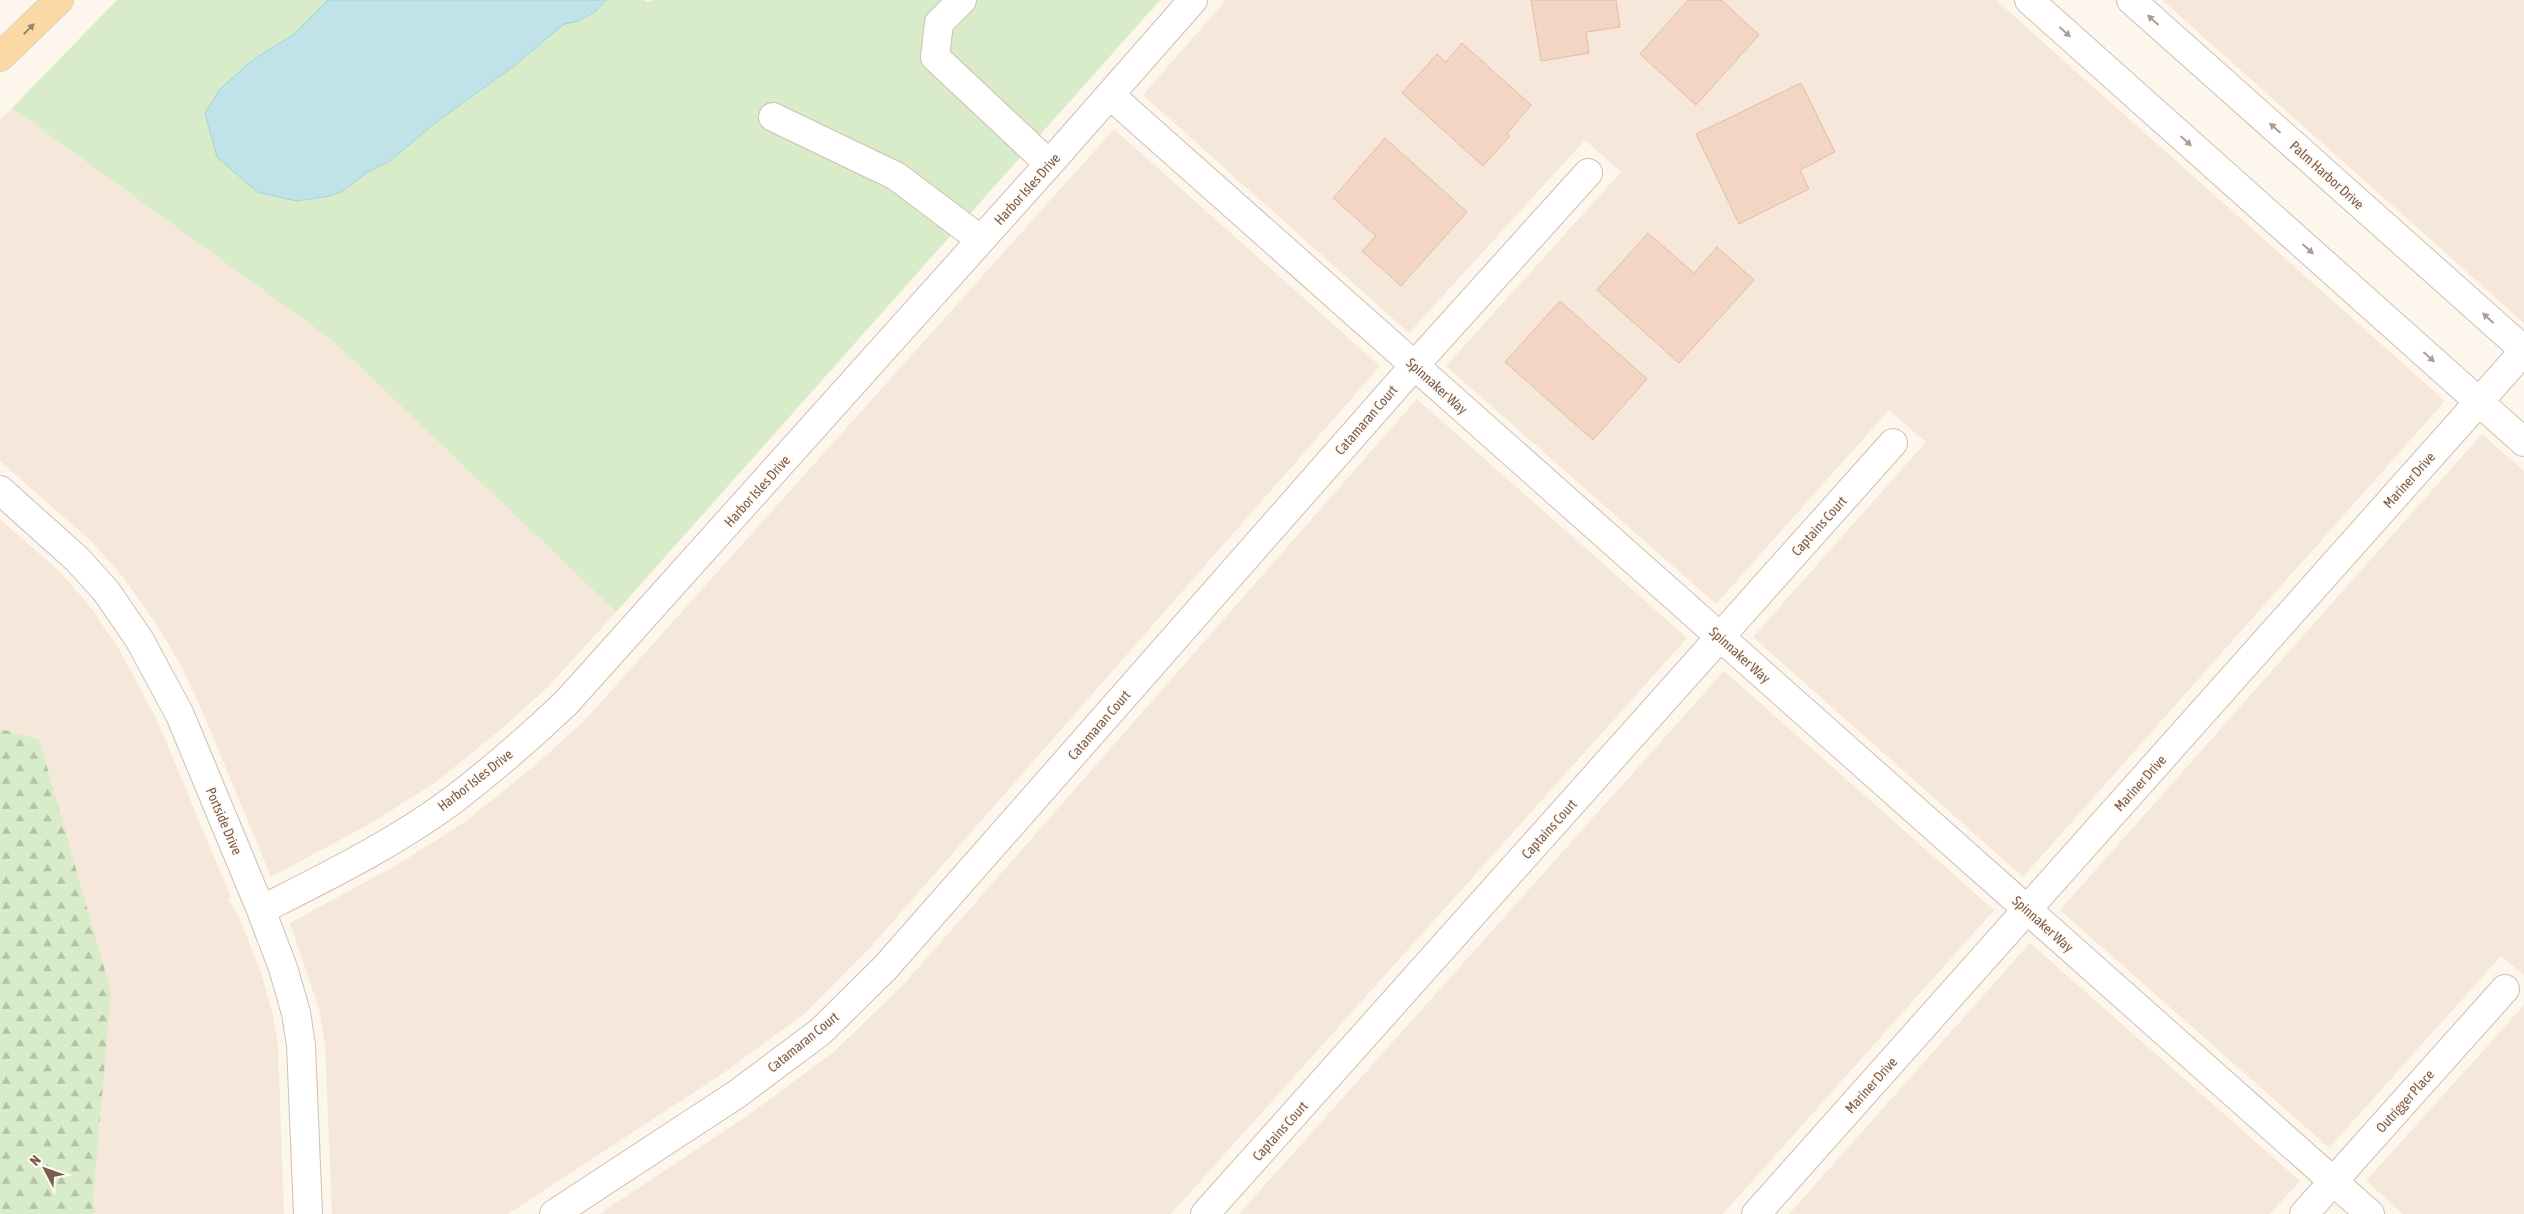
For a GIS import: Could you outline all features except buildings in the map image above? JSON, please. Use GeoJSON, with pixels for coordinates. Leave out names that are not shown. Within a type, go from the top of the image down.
{"type":"FeatureCollection","features":[{"type":"Feature","properties":{"kind":"main road"},"geometry":{"type":"LineString","coordinates":[[0,57],[59,0]]}},
{"type":"Feature","properties":{"kind":"street"},"geometry":{"type":"LineString","coordinates":[[962,0],[939,23],[935,57],[1049,164]]}},
{"type":"Feature","properties":{"kind":"street","name":"Harbor Isles Drive"},"geometry":{"type":"LineString","coordinates":[[261,910],[389,842],[452,801],[517,748],[566,703],[1049,164],[1193,0]]}},
{"type":"Feature","properties":{"kind":"street"},"geometry":{"type":"LineString","coordinates":[[2029,0],[2524,442]]}},
{"type":"Feature","properties":{"kind":"street","name":"Palm Harbor Drive"},"geometry":{"type":"LineString","coordinates":[[2131,0],[2524,350]]}},
{"type":"Feature","properties":{"kind":"street","name":"Spinnaker Way"},"geometry":{"type":"LineString","coordinates":[[1110,95],[2370,1214]]}},
{"type":"Feature","properties":{"kind":"street"},"geometry":{"type":"LineString","coordinates":[[773,117],[896,176],[981,240]]}},
{"type":"Feature","properties":{"kind":"street","name":"Catamaran Court"},"geometry":{"type":"LineString","coordinates":[[554,1214],[737,1094],[820,1032],[885,968],[1414,366],[1588,173]]}},
{"type":"Feature","properties":{"kind":"street","name":"Mariner Drive"},"geometry":{"type":"LineString","coordinates":[[1756,1214],[2524,350]]}},
{"type":"Feature","properties":{"kind":"street","name":"Captains Court"},"geometry":{"type":"LineString","coordinates":[[1205,1214],[1893,443]]}},
{"type":"Feature","properties":{"kind":"street","name":"Portside Drive"},"geometry":{"type":"LineString","coordinates":[[0,490],[77,558],[106,591],[139,639],[180,715],[261,910],[283,968],[296,1013],[301,1045],[308,1214]]}},
{"type":"Feature","properties":{"kind":"street","name":"Outrigger Place"},"geometry":{"type":"LineString","coordinates":[[2304,1214],[2506,989]]}},
{"type":"Feature","properties":{"kind":"shaded area"},"geometry":{"type":"Polygon","coordinates":[[[1226,0],[1996,0],[2445,401],[2023,877],[1753,637],[1926,442],[1889,410],[1716,604],[1446,366],[1621,172],[1585,140],[1409,333],[1143,95],[1226,0]]]}},
{"type":"Feature","properties":{"kind":"shaded area"},"geometry":{"type":"Polygon","coordinates":[[[2162,0],[2524,0],[2524,323],[2162,0]]]}},
{"type":"Feature","properties":{"kind":"shaded area"},"geometry":{"type":"Polygon","coordinates":[[[12,108],[332,340],[616,612],[549,686],[500,730],[436,782],[375,821],[271,877],[201,708],[181,666],[158,627],[123,577],[92,542],[0,461],[0,120],[12,108]]]}},
{"type":"Feature","properties":{"kind":"shaded area"},"geometry":{"type":"Polygon","coordinates":[[[1114,129],[1380,366],[867,951],[804,1014],[722,1074],[508,1214],[332,1214],[325,1044],[319,1009],[290,923],[402,862],[466,821],[533,767],[584,721],[1114,129]]]}},
{"type":"Feature","properties":{"kind":"shaded area"},"geometry":{"type":"Polygon","coordinates":[[[1417,399],[1687,638],[1171,1214],[599,1214],[751,1113],[835,1051],[904,984],[1417,399]]]}},
{"type":"Feature","properties":{"kind":"shaded area"},"geometry":{"type":"Polygon","coordinates":[[[2482,434],[2524,471],[2524,975],[2501,956],[2329,1148],[2060,910],[2482,434]]]}},
{"type":"Feature","properties":{"kind":"shaded area"},"geometry":{"type":"Polygon","coordinates":[[[0,519],[61,573],[88,604],[119,649],[158,722],[231,898],[228,900],[240,919],[261,973],[273,1016],[278,1045],[284,1214],[95,1214],[39,739],[0,729],[0,519]]]}},
{"type":"Feature","properties":{"kind":"shaded area"},"geometry":{"type":"Polygon","coordinates":[[[1724,671],[1994,910],[1723,1214],[1239,1214],[1724,671]]]}},
{"type":"Feature","properties":{"kind":"shaded area"},"geometry":{"type":"Polygon","coordinates":[[[2030,943],[2300,1181],[2270,1214],[1789,1214],[2030,943]]]}},
{"type":"Feature","properties":{"kind":"shaded area"},"geometry":{"type":"Polygon","coordinates":[[[2524,1005],[2524,1214],[2403,1214],[2366,1181],[2524,1005]]]}},
{"type":"Feature","properties":{"kind":"green space"},"geometry":{"type":"Polygon","coordinates":[[[117,0],[328,0],[293,35],[254,59],[330,196],[343,191],[366,173],[390,161],[435,123],[514,66],[564,24],[580,21],[596,11],[606,0],[644,0],[647,2],[654,0],[1160,0],[616,612],[332,340],[12,108],[117,0]]]}},
{"type":"Feature","properties":{"kind":"green space"},"geometry":{"type":"Polygon","coordinates":[[[0,729],[39,739],[111,992],[93,1200],[95,1214],[0,1214],[0,729]]]}},
{"type":"Feature","properties":{"kind":"water"},"geometry":{"type":"Polygon","coordinates":[[[328,0],[606,0],[596,11],[579,21],[564,24],[514,66],[435,123],[390,161],[366,173],[343,191],[330,196],[296,201],[257,192],[217,157],[205,113],[220,89],[254,59],[293,35],[328,0]]]}}]}
